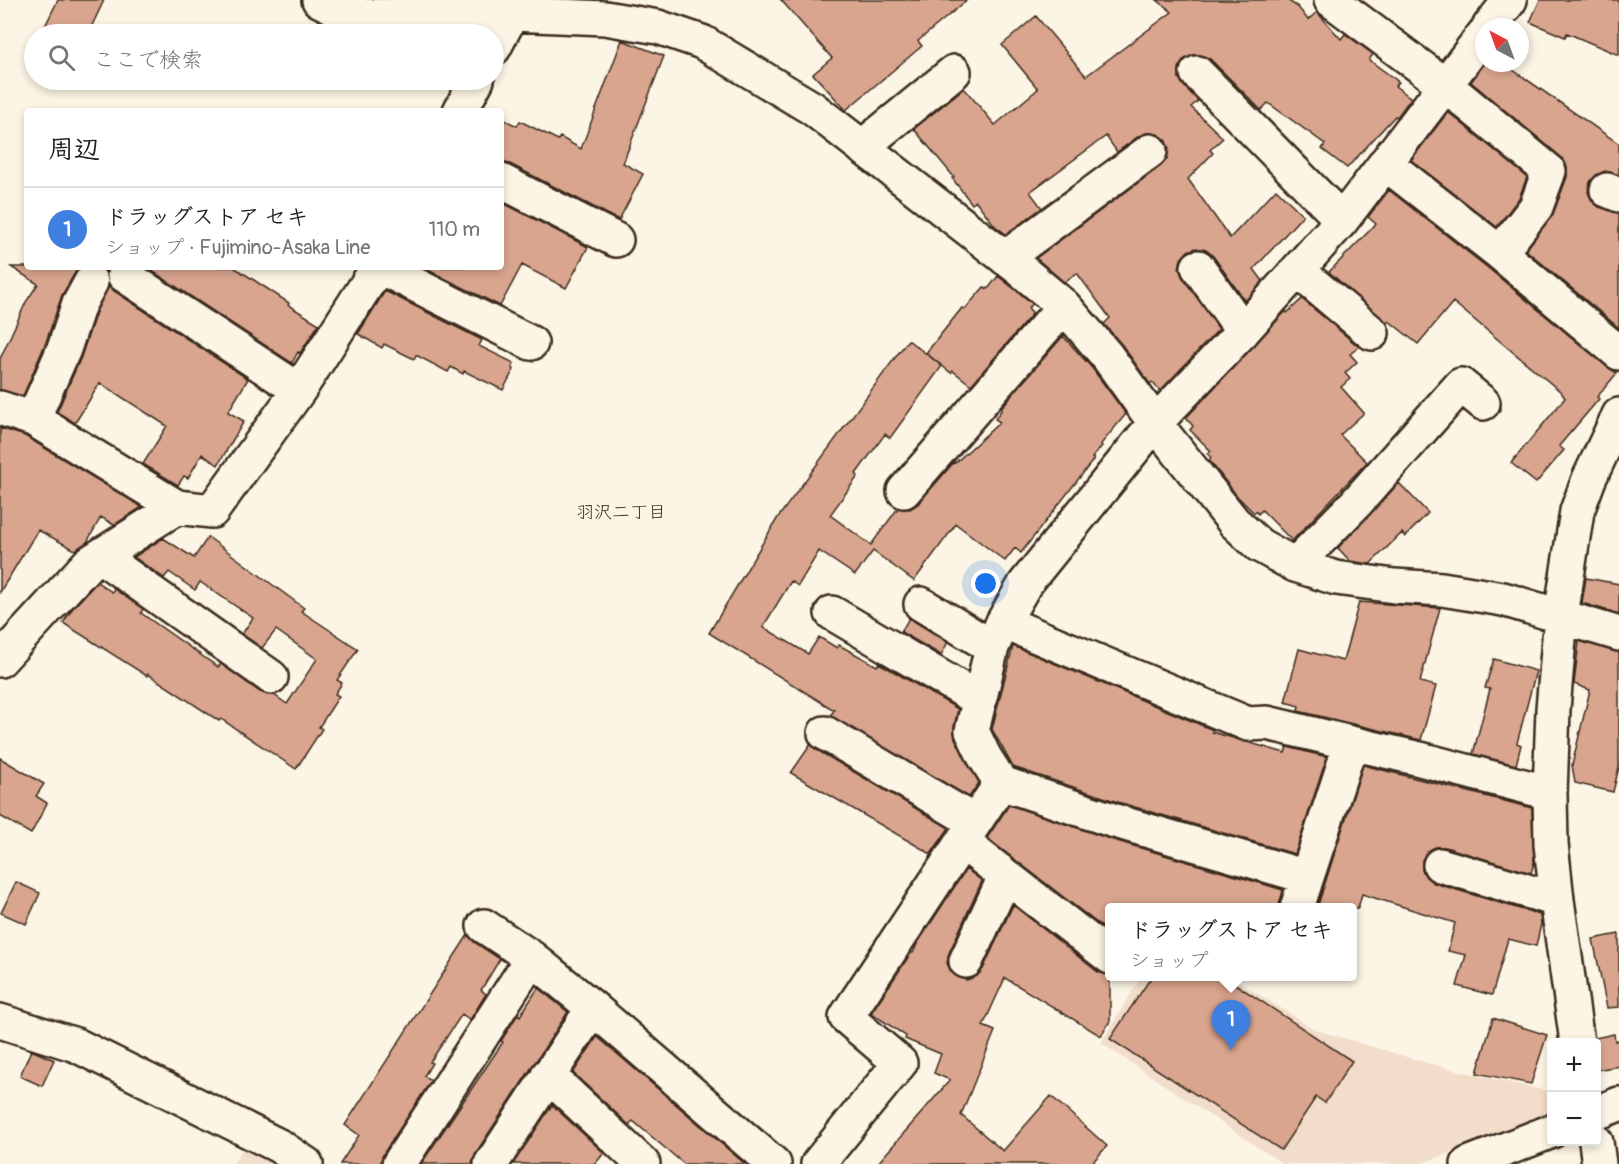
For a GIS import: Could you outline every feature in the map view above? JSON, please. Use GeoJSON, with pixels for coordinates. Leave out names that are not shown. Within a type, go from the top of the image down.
{"type":"FeatureCollection","features":[{"type":"Feature","properties":{"kind":"street"},"geometry":{"type":"LineString","coordinates":[[319,0],[343,12],[366,16],[515,7],[611,9],[702,42],[812,108],[1064,306],[1107,356],[1155,423],[1234,522],[1259,545],[1295,565],[1336,578],[1394,586],[1442,589],[1503,599],[1619,634]]}},
{"type":"Feature","properties":{"kind":"street"},"geometry":{"type":"LineString","coordinates":[[1331,0],[1445,85],[1549,171],[1536,207],[1500,253]]}},
{"type":"Feature","properties":{"kind":"street"},"geometry":{"type":"LineString","coordinates":[[1497,18],[1510,0]]}},
{"type":"Feature","properties":{"kind":"street"},"geometry":{"type":"LineString","coordinates":[[504,28],[515,7]]}},
{"type":"Feature","properties":{"kind":"street"},"geometry":{"type":"LineString","coordinates":[[1307,877],[1115,821],[1001,783],[972,731],[978,699],[998,634],[1025,584],[1155,423],[1243,332],[1342,220],[1475,46]]}},
{"type":"Feature","properties":{"kind":"street"},"geometry":{"type":"LineString","coordinates":[[862,147],[954,72]]}},
{"type":"Feature","properties":{"kind":"street"},"geometry":{"type":"LineString","coordinates":[[1197,73],[1342,220]]}},
{"type":"Feature","properties":{"kind":"street"},"geometry":{"type":"LineString","coordinates":[[462,108],[472,90]]}},
{"type":"Feature","properties":{"kind":"street"},"geometry":{"type":"LineString","coordinates":[[1005,258],[1150,151]]}},
{"type":"Feature","properties":{"kind":"street"},"geometry":{"type":"LineString","coordinates":[[1385,163],[1500,253],[1619,353]]}},
{"type":"Feature","properties":{"kind":"street"},"geometry":{"type":"LineString","coordinates":[[504,183],[616,240]]}},
{"type":"Feature","properties":{"kind":"street"},"geometry":{"type":"LineString","coordinates":[[1198,267],[1243,332]]}},
{"type":"Feature","properties":{"kind":"street"},"geometry":{"type":"LineString","coordinates":[[0,408],[33,419],[177,507],[212,511],[299,390],[377,270]]}},
{"type":"Feature","properties":{"kind":"street"},"geometry":{"type":"LineString","coordinates":[[385,270],[531,343]]}},
{"type":"Feature","properties":{"kind":"street"},"geometry":{"type":"LineString","coordinates":[[1298,271],[1372,333]]}},
{"type":"Feature","properties":{"kind":"street"},"geometry":{"type":"LineString","coordinates":[[124,275],[299,390]]}},
{"type":"Feature","properties":{"kind":"street"},"geometry":{"type":"LineString","coordinates":[[33,419],[64,349],[79,303],[91,282]]}},
{"type":"Feature","properties":{"kind":"street"},"geometry":{"type":"LineString","coordinates":[[904,491],[1064,306]]}},
{"type":"Feature","properties":{"kind":"street"},"geometry":{"type":"LineString","coordinates":[[1295,565],[1356,503],[1461,385],[1483,402]]}},
{"type":"Feature","properties":{"kind":"street"},"geometry":{"type":"LineString","coordinates":[[1576,1038],[1551,844],[1553,709],[1561,616],[1577,511],[1589,479],[1611,454],[1619,415]]}},
{"type":"Feature","properties":{"kind":"street"},"geometry":{"type":"LineString","coordinates":[[0,660],[89,563],[177,507]]}},
{"type":"Feature","properties":{"kind":"street"},"geometry":{"type":"LineString","coordinates":[[100,556],[271,677]]}},
{"type":"Feature","properties":{"kind":"street"},"geometry":{"type":"LineString","coordinates":[[921,604],[1248,724],[1267,723],[1550,793]]}},
{"type":"Feature","properties":{"kind":"street"},"geometry":{"type":"LineString","coordinates":[[832,613],[978,699]]}},
{"type":"Feature","properties":{"kind":"street"},"geometry":{"type":"LineString","coordinates":[[825,733],[969,832],[1005,877],[1105,953]]}},
{"type":"Feature","properties":{"kind":"street"},"geometry":{"type":"LineString","coordinates":[[1299,903],[1351,743]]}},
{"type":"Feature","properties":{"kind":"street"},"geometry":{"type":"LineString","coordinates":[[818,1164],[900,1063],[846,1017],[1001,783]]}},
{"type":"Feature","properties":{"kind":"street"},"geometry":{"type":"LineString","coordinates":[[1440,866],[1557,900]]}},
{"type":"Feature","properties":{"kind":"street"},"geometry":{"type":"LineString","coordinates":[[966,961],[1005,877]]}},
{"type":"Feature","properties":{"kind":"street"},"geometry":{"type":"LineString","coordinates":[[484,926],[532,958],[593,1008],[774,1164]]}},
{"type":"Feature","properties":{"kind":"street"},"geometry":{"type":"LineString","coordinates":[[399,1164],[532,958]]}},
{"type":"Feature","properties":{"kind":"street"},"geometry":{"type":"LineString","coordinates":[[491,1164],[593,1008]]}},
{"type":"Feature","properties":{"kind":"street"},"geometry":{"type":"LineString","coordinates":[[0,1021],[76,1045],[279,1146],[306,1164]]}},
{"type":"Feature","properties":{"kind":"street"},"geometry":{"type":"LineString","coordinates":[[548,1075],[643,1164]]}},
{"type":"Feature","properties":{"kind":"street"},"geometry":{"type":"LineString","coordinates":[[1601,1112],[1619,1104]]}},
{"type":"Feature","properties":{"kind":"street"},"geometry":{"type":"LineString","coordinates":[[1601,1116],[1619,1122]]}},
{"type":"Feature","properties":{"kind":"street"},"geometry":{"type":"LineString","coordinates":[[1468,1164],[1547,1133]]}},
{"type":"Feature","properties":{"kind":"street"},"geometry":{"type":"LineString","coordinates":[[1597,1146],[1599,1164]]}},
{"type":"Feature","properties":{"kind":"shaded area"},"geometry":{"type":"Polygon","coordinates":[[[1139,981],[1237,981],[1316,1030],[1431,1064],[1547,1091],[1547,1116],[1420,1164],[1283,1164],[1101,1043],[1139,981]]]}},
{"type":"Feature","properties":{"kind":"shaded area"},"geometry":{"type":"Polygon","coordinates":[[[246,1144],[285,1164],[233,1164],[246,1144]]]}},
{"type":"Feature","properties":{"kind":"building"},"geometry":{"type":"Polygon","coordinates":[[[58,0],[104,0],[93,24],[46,24],[58,0]]]}},
{"type":"Feature","properties":{"kind":"building"},"geometry":{"type":"Polygon","coordinates":[[[781,0],[967,0],[918,41],[922,46],[846,110],[813,74],[832,58],[781,0]]]}},
{"type":"Feature","properties":{"kind":"building"},"geometry":{"type":"Polygon","coordinates":[[[1157,0],[1287,0],[1298,7],[1308,20],[1317,12],[1341,39],[1345,34],[1373,54],[1369,60],[1399,82],[1395,86],[1411,98],[1397,117],[1395,116],[1347,168],[1322,149],[1325,144],[1268,103],[1261,110],[1210,59],[1201,55],[1193,55],[1183,60],[1179,69],[1179,78],[1198,101],[1191,107],[1223,138],[1210,150],[1213,153],[1188,179],[1230,238],[1276,189],[1303,215],[1254,269],[1263,281],[1245,301],[1213,256],[1206,250],[1196,248],[1188,251],[1181,259],[1179,268],[1183,278],[1219,329],[1160,391],[1152,382],[1150,384],[1104,324],[1110,318],[1077,273],[1064,282],[1036,258],[1161,166],[1167,159],[1169,149],[1165,139],[1157,134],[1147,133],[1117,152],[1106,136],[1030,192],[1042,208],[1006,234],[995,226],[976,201],[972,204],[952,178],[954,177],[914,129],[964,88],[995,125],[1038,89],[1002,45],[1036,16],[1086,76],[1172,12],[1157,0]]]}},
{"type":"Feature","properties":{"kind":"building"},"geometry":{"type":"Polygon","coordinates":[[[1540,0],[1619,0],[1619,55],[1567,33],[1565,37],[1530,22],[1540,0]]]}},
{"type":"Feature","properties":{"kind":"building"},"geometry":{"type":"Polygon","coordinates":[[[622,40],[664,56],[623,163],[643,174],[619,220],[504,163],[504,120],[517,126],[520,121],[558,140],[560,137],[581,149],[622,40]]]}},
{"type":"Feature","properties":{"kind":"building"},"geometry":{"type":"Polygon","coordinates":[[[1478,72],[1516,72],[1619,144],[1619,175],[1605,171],[1596,175],[1590,182],[1588,192],[1592,201],[1599,207],[1619,213],[1619,328],[1526,250],[1553,214],[1567,177],[1567,167],[1561,157],[1471,82],[1478,72]]]}},
{"type":"Feature","properties":{"kind":"building"},"geometry":{"type":"Polygon","coordinates":[[[1448,112],[1527,177],[1519,198],[1497,227],[1411,160],[1448,112]]]}},
{"type":"Feature","properties":{"kind":"building"},"geometry":{"type":"Polygon","coordinates":[[[1389,190],[1617,373],[1597,397],[1599,399],[1559,446],[1564,450],[1536,483],[1511,463],[1565,398],[1561,392],[1453,302],[1418,344],[1389,321],[1387,323],[1329,272],[1376,224],[1368,217],[1389,190]]]}},
{"type":"Feature","properties":{"kind":"building"},"geometry":{"type":"Polygon","coordinates":[[[504,204],[588,247],[566,288],[522,265],[500,306],[428,270],[504,270],[504,204]]]}},
{"type":"Feature","properties":{"kind":"building"},"geometry":{"type":"Polygon","coordinates":[[[11,267],[24,267],[24,270],[78,270],[62,295],[46,342],[23,396],[0,390],[0,359],[26,302],[38,284],[11,267]]]}},
{"type":"Feature","properties":{"kind":"building"},"geometry":{"type":"Polygon","coordinates":[[[151,270],[239,270],[289,303],[288,305],[319,324],[292,363],[151,270]]]}},
{"type":"Feature","properties":{"kind":"building"},"geometry":{"type":"Polygon","coordinates":[[[998,276],[1033,304],[1028,308],[1033,313],[971,385],[953,371],[951,373],[926,353],[962,308],[965,309],[984,287],[988,289],[998,276]]]}},
{"type":"Feature","properties":{"kind":"building"},"geometry":{"type":"Polygon","coordinates":[[[109,285],[114,291],[248,379],[228,412],[244,421],[218,465],[202,454],[188,478],[184,476],[178,485],[143,464],[167,426],[100,383],[75,423],[57,412],[109,285]]]}},
{"type":"Feature","properties":{"kind":"building"},"geometry":{"type":"Polygon","coordinates":[[[385,291],[482,340],[479,346],[514,363],[512,368],[514,369],[503,390],[464,371],[463,374],[451,367],[448,372],[416,355],[414,359],[384,344],[382,348],[358,334],[385,291]]]}},
{"type":"Feature","properties":{"kind":"building"},"geometry":{"type":"Polygon","coordinates":[[[1302,299],[1359,347],[1350,354],[1357,362],[1345,373],[1350,379],[1341,387],[1364,413],[1340,435],[1367,462],[1292,541],[1262,510],[1258,514],[1256,511],[1254,513],[1237,496],[1209,460],[1211,458],[1208,454],[1211,451],[1190,430],[1193,426],[1186,418],[1286,311],[1287,313],[1302,299]]]}},
{"type":"Feature","properties":{"kind":"building"},"geometry":{"type":"Polygon","coordinates":[[[1063,336],[1092,368],[1126,414],[1101,444],[1102,446],[1092,458],[1094,459],[1021,553],[1015,548],[1005,561],[956,524],[914,581],[873,551],[855,575],[819,551],[798,586],[791,581],[763,627],[808,654],[819,637],[837,648],[839,645],[877,666],[879,663],[958,709],[954,727],[955,738],[979,783],[969,797],[830,716],[834,710],[709,633],[777,519],[908,340],[942,366],[890,438],[885,434],[830,515],[871,545],[898,508],[910,509],[918,504],[954,462],[1000,422],[995,419],[1001,408],[1063,336]]]}},
{"type":"Feature","properties":{"kind":"building"},"geometry":{"type":"Polygon","coordinates":[[[0,428],[25,436],[142,507],[114,525],[101,517],[87,542],[75,550],[38,530],[0,592],[0,428]]]}},
{"type":"Feature","properties":{"kind":"building"},"geometry":{"type":"Polygon","coordinates":[[[1399,483],[1428,513],[1405,537],[1402,533],[1370,564],[1350,561],[1338,548],[1399,483]]]}},
{"type":"Feature","properties":{"kind":"building"},"geometry":{"type":"Polygon","coordinates":[[[208,537],[304,608],[301,611],[358,649],[337,680],[342,683],[335,694],[339,696],[319,727],[322,729],[296,769],[221,719],[219,721],[148,674],[147,676],[63,623],[72,609],[97,582],[112,592],[114,589],[143,609],[141,613],[218,667],[221,664],[260,692],[274,695],[287,704],[317,659],[276,630],[262,648],[242,634],[253,618],[200,582],[195,590],[169,572],[164,578],[134,557],[163,538],[194,558],[208,537]]]}},
{"type":"Feature","properties":{"kind":"building"},"geometry":{"type":"Polygon","coordinates":[[[1586,578],[1619,584],[1619,614],[1582,603],[1586,578]]]}},
{"type":"Feature","properties":{"kind":"building"},"geometry":{"type":"Polygon","coordinates":[[[1359,602],[1440,608],[1420,682],[1436,686],[1421,740],[1298,711],[1299,706],[1285,702],[1299,649],[1343,661],[1359,602]]]}},
{"type":"Feature","properties":{"kind":"building"},"geometry":{"type":"Polygon","coordinates":[[[909,618],[948,642],[941,655],[901,632],[909,618]]]}},
{"type":"Feature","properties":{"kind":"building"},"geometry":{"type":"Polygon","coordinates":[[[1579,641],[1619,652],[1619,767],[1613,792],[1575,783],[1572,765],[1590,690],[1574,684],[1579,641]]]}},
{"type":"Feature","properties":{"kind":"building"},"geometry":{"type":"Polygon","coordinates":[[[1013,646],[1213,730],[1212,732],[1285,753],[1287,747],[1327,757],[1295,854],[1121,803],[1013,767],[992,729],[1013,646]]]}},
{"type":"Feature","properties":{"kind":"building"},"geometry":{"type":"Polygon","coordinates":[[[1494,659],[1536,671],[1517,743],[1521,745],[1516,765],[1473,754],[1490,689],[1485,688],[1494,659]]]}},
{"type":"Feature","properties":{"kind":"building"},"geometry":{"type":"Polygon","coordinates":[[[811,744],[815,749],[949,828],[931,854],[791,773],[811,744]]]}},
{"type":"Feature","properties":{"kind":"building"},"geometry":{"type":"Polygon","coordinates":[[[0,758],[44,784],[36,796],[47,803],[31,834],[0,816],[0,758]]]}},
{"type":"Feature","properties":{"kind":"building"},"geometry":{"type":"Polygon","coordinates":[[[1363,765],[1532,808],[1534,863],[1531,873],[1445,847],[1436,847],[1428,851],[1422,860],[1422,870],[1426,877],[1434,883],[1540,915],[1541,924],[1536,946],[1508,939],[1492,995],[1457,986],[1466,955],[1448,951],[1455,923],[1362,894],[1358,908],[1357,903],[1319,903],[1363,765]]]}},
{"type":"Feature","properties":{"kind":"building"},"geometry":{"type":"Polygon","coordinates":[[[1009,805],[1110,839],[1283,890],[1280,903],[1105,903],[1105,929],[987,838],[1009,805]]]}},
{"type":"Feature","properties":{"kind":"building"},"geometry":{"type":"Polygon","coordinates":[[[966,869],[982,881],[949,953],[947,963],[951,972],[967,980],[977,976],[983,969],[1013,905],[1098,972],[1105,974],[1105,981],[1110,981],[1110,1021],[1101,1036],[1005,978],[983,1026],[995,1031],[961,1115],[1003,1151],[1051,1096],[1107,1146],[1091,1164],[877,1164],[950,1080],[934,1073],[941,1054],[905,1039],[906,1036],[871,1013],[966,869]]]}},
{"type":"Feature","properties":{"kind":"building"},"geometry":{"type":"Polygon","coordinates":[[[16,882],[40,893],[26,924],[1,913],[16,882]]]}},
{"type":"Feature","properties":{"kind":"building"},"geometry":{"type":"Polygon","coordinates":[[[1619,934],[1619,1007],[1607,1008],[1593,939],[1619,934]]]}},
{"type":"Feature","properties":{"kind":"building"},"geometry":{"type":"Polygon","coordinates":[[[468,935],[474,942],[500,959],[481,990],[486,994],[470,1020],[462,1014],[430,1062],[432,1063],[424,1076],[431,1081],[383,1154],[380,1164],[340,1164],[359,1135],[345,1125],[468,935]]]}},
{"type":"Feature","properties":{"kind":"building"},"geometry":{"type":"Polygon","coordinates":[[[1149,981],[1231,981],[1352,1061],[1325,1103],[1316,1097],[1281,1150],[1110,1039],[1149,981]]]}},
{"type":"Feature","properties":{"kind":"building"},"geometry":{"type":"Polygon","coordinates":[[[538,988],[568,1012],[475,1154],[472,1164],[421,1164],[503,1042],[501,1041],[518,1014],[520,1016],[538,988]]]}},
{"type":"Feature","properties":{"kind":"building"},"geometry":{"type":"Polygon","coordinates":[[[1493,1018],[1547,1035],[1531,1084],[1477,1073],[1493,1018]]]}},
{"type":"Feature","properties":{"kind":"building"},"geometry":{"type":"Polygon","coordinates":[[[1614,1034],[1615,1041],[1619,1040],[1619,1066],[1601,1069],[1601,1038],[1595,1038],[1614,1034]]]}},
{"type":"Feature","properties":{"kind":"building"},"geometry":{"type":"Polygon","coordinates":[[[597,1037],[745,1164],[684,1164],[633,1121],[629,1125],[573,1073],[597,1037]]]}},
{"type":"Feature","properties":{"kind":"building"},"geometry":{"type":"Polygon","coordinates":[[[31,1050],[54,1060],[42,1086],[20,1076],[31,1050]]]}},
{"type":"Feature","properties":{"kind":"building"},"geometry":{"type":"Polygon","coordinates":[[[552,1105],[604,1153],[595,1164],[513,1164],[552,1105]]]}},
{"type":"Feature","properties":{"kind":"place","name":"ドラッグストア セキ"},"geometry":{"type":"Point","coordinates":[1231,1050]}},
{"type":"Feature","properties":{"kind":"district","name":"羽沢二丁目"},"geometry":{"type":"Point","coordinates":[621,512]}}]}
